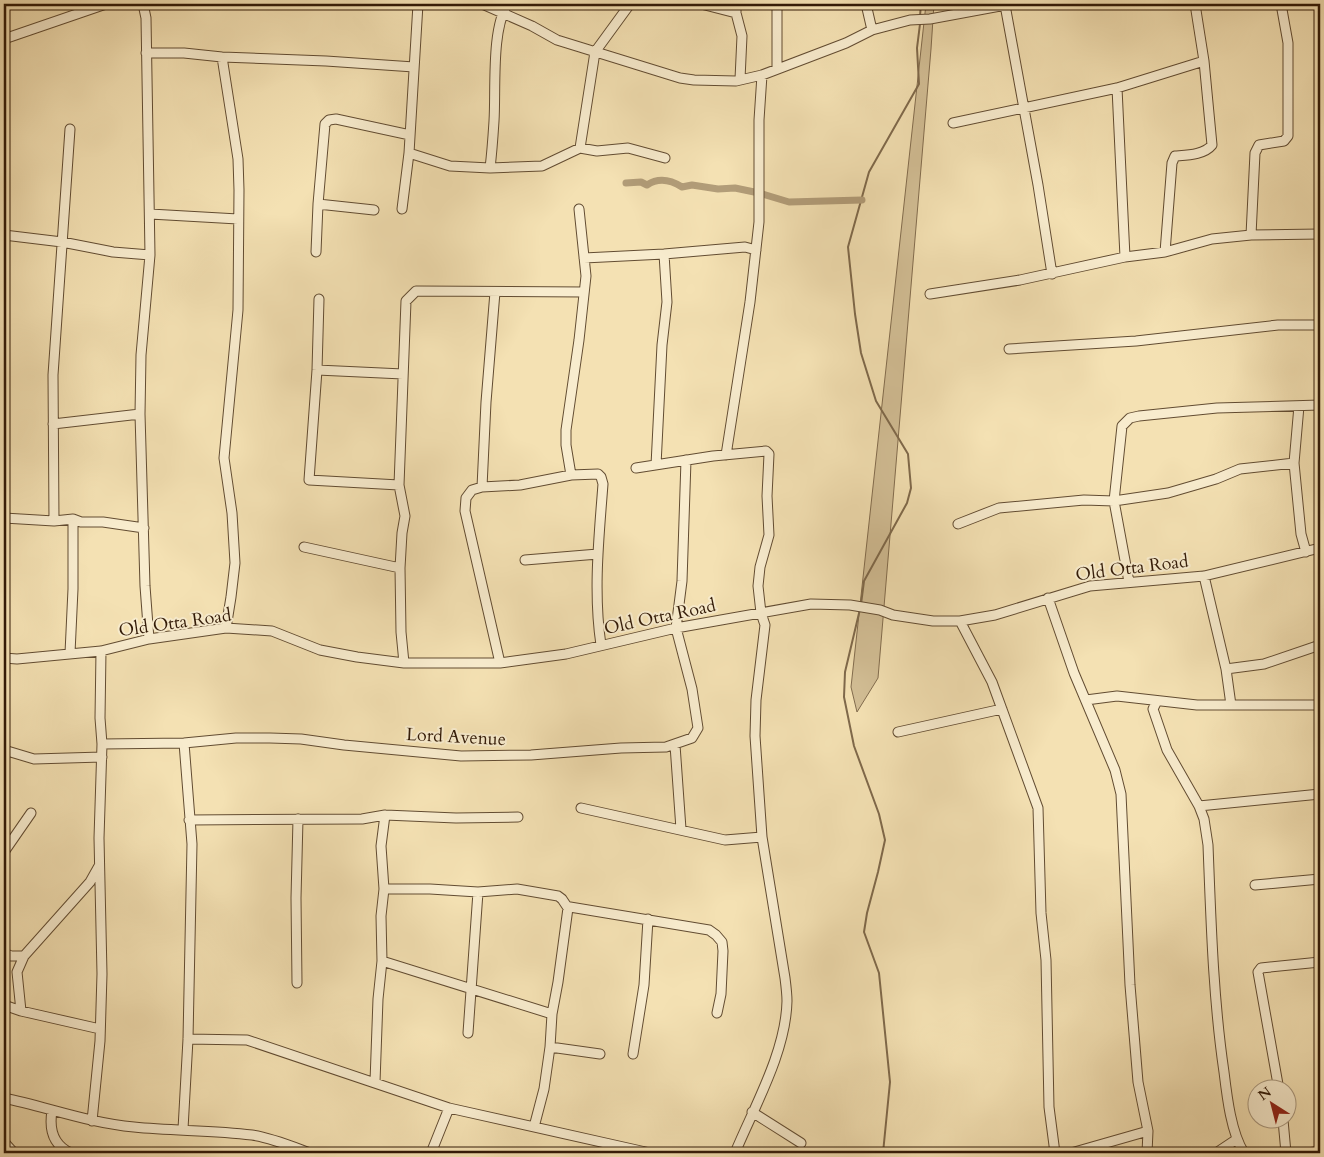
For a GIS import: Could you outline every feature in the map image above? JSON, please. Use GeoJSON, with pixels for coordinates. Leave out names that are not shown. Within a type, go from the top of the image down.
{"type":"FeatureCollection","features":[{"type":"Feature","properties":{"kind":"street"},"geometry":{"type":"LineString","coordinates":[[4,39],[106,4]]}},
{"type":"Feature","properties":{"kind":"street"},"geometry":{"type":"LineString","coordinates":[[143,4],[146,18],[150,255],[141,355],[140,414],[145,586],[149,639]]}},
{"type":"Feature","properties":{"kind":"street"},"geometry":{"type":"LineString","coordinates":[[402,208],[409,153],[418,4]]}},
{"type":"Feature","properties":{"kind":"street"},"geometry":{"type":"LineString","coordinates":[[482,4],[532,26],[557,40],[680,78],[710,81],[736,81],[762,75],[872,30],[910,20],[930,19],[1008,4],[1052,274]]}},
{"type":"Feature","properties":{"kind":"street"},"geometry":{"type":"LineString","coordinates":[[490,168],[498,36],[502,12],[508,4]]}},
{"type":"Feature","properties":{"kind":"street"},"geometry":{"type":"LineString","coordinates":[[580,148],[595,52],[630,4]]}},
{"type":"Feature","properties":{"kind":"street"},"geometry":{"type":"LineString","coordinates":[[701,4],[736,8],[742,36],[740,79]]}},
{"type":"Feature","properties":{"kind":"street"},"geometry":{"type":"LineString","coordinates":[[777,4],[777,68]]}},
{"type":"Feature","properties":{"kind":"street"},"geometry":{"type":"LineString","coordinates":[[866,4],[872,30]]}},
{"type":"Feature","properties":{"kind":"street"},"geometry":{"type":"LineString","coordinates":[[1166,252],[1172,163],[1176,156],[1204,152],[1212,145],[1204,61],[1195,4]]}},
{"type":"Feature","properties":{"kind":"street"},"geometry":{"type":"LineString","coordinates":[[1251,235],[1255,153],[1259,145],[1284,141],[1288,136],[1288,43],[1281,4]]}},
{"type":"Feature","properties":{"kind":"street"},"geometry":{"type":"LineString","coordinates":[[146,53],[184,53],[222,57],[317,60],[414,67]]}},
{"type":"Feature","properties":{"kind":"street"},"geometry":{"type":"LineString","coordinates":[[222,57],[238,159],[238,310],[224,458],[232,513],[234,563],[226,628]]}},
{"type":"Feature","properties":{"kind":"street"},"geometry":{"type":"LineString","coordinates":[[953,123],[1117,88],[1204,61]]}},
{"type":"Feature","properties":{"kind":"street"},"geometry":{"type":"LineString","coordinates":[[726,455],[737,389],[759,222],[759,120],[762,75]]}},
{"type":"Feature","properties":{"kind":"street"},"geometry":{"type":"LineString","coordinates":[[1117,88],[1125,256]]}},
{"type":"Feature","properties":{"kind":"street"},"geometry":{"type":"LineString","coordinates":[[316,252],[325,124],[329,120],[336,119],[410,135]]}},
{"type":"Feature","properties":{"kind":"street"},"geometry":{"type":"LineString","coordinates":[[54,521],[53,375],[70,129]]}},
{"type":"Feature","properties":{"kind":"street"},"geometry":{"type":"LineString","coordinates":[[409,153],[450,166],[490,168],[542,166],[580,148],[597,150],[628,148],[665,158]]}},
{"type":"Feature","properties":{"kind":"street"},"geometry":{"type":"LineString","coordinates":[[318,204],[374,210]]}},
{"type":"Feature","properties":{"kind":"street"},"geometry":{"type":"LineString","coordinates":[[571,475],[566,445],[566,430],[586,276],[580,209]]}},
{"type":"Feature","properties":{"kind":"street"},"geometry":{"type":"LineString","coordinates":[[150,214],[238,219]]}},
{"type":"Feature","properties":{"kind":"street"},"geometry":{"type":"LineString","coordinates":[[930,294],[1052,274],[1125,256],[1166,252],[1212,238],[1251,235],[1320,234]]}},
{"type":"Feature","properties":{"kind":"street"},"geometry":{"type":"LineString","coordinates":[[4,235],[62,242],[113,252],[150,255]]}},
{"type":"Feature","properties":{"kind":"street"},"geometry":{"type":"LineString","coordinates":[[584,258],[738,248],[756,250]]}},
{"type":"Feature","properties":{"kind":"street"},"geometry":{"type":"LineString","coordinates":[[656,465],[660,382],[667,302],[664,254]]}},
{"type":"Feature","properties":{"kind":"street"},"geometry":{"type":"LineString","coordinates":[[404,663],[401,632],[400,568],[405,516],[400,485],[406,301],[416,291],[584,292]]}},
{"type":"Feature","properties":{"kind":"street"},"geometry":{"type":"LineString","coordinates":[[482,487],[486,402],[495,292]]}},
{"type":"Feature","properties":{"kind":"street"},"geometry":{"type":"LineString","coordinates":[[319,299],[317,370],[309,480],[400,485]]}},
{"type":"Feature","properties":{"kind":"street"},"geometry":{"type":"LineString","coordinates":[[1009,349],[1136,340],[1278,325],[1320,325]]}},
{"type":"Feature","properties":{"kind":"street"},"geometry":{"type":"LineString","coordinates":[[317,370],[403,374]]}},
{"type":"Feature","properties":{"kind":"street"},"geometry":{"type":"LineString","coordinates":[[1129,582],[1114,501],[1122,426],[1130,418],[1216,408],[1320,405]]}},
{"type":"Feature","properties":{"kind":"street"},"geometry":{"type":"LineString","coordinates":[[1299,406],[1294,463],[1301,534],[1306,552]]}},
{"type":"Feature","properties":{"kind":"street"},"geometry":{"type":"LineString","coordinates":[[53,424],[140,414]]}},
{"type":"Feature","properties":{"kind":"street"},"geometry":{"type":"LineString","coordinates":[[636,468],[726,455],[766,451],[769,454],[767,496],[769,534],[758,586],[760,613],[765,624],[756,700],[755,736],[762,837],[785,978],[787,1002],[782,1037],[767,1083],[752,1112],[735,1153]]}},
{"type":"Feature","properties":{"kind":"street"},"geometry":{"type":"LineString","coordinates":[[676,628],[682,581],[686,460]]}},
{"type":"Feature","properties":{"kind":"street"},"geometry":{"type":"LineString","coordinates":[[958,524],[999,508],[1084,500],[1114,501],[1168,493],[1240,470],[1294,463]]}},
{"type":"Feature","properties":{"kind":"street"},"geometry":{"type":"LineString","coordinates":[[500,663],[465,510],[466,498],[472,490],[482,487],[520,485],[571,475],[598,474],[601,477],[603,484],[598,554],[598,616],[602,645]]}},
{"type":"Feature","properties":{"kind":"street"},"geometry":{"type":"LineString","coordinates":[[4,518],[103,522],[144,528]]}},
{"type":"Feature","properties":{"kind":"street"},"geometry":{"type":"LineString","coordinates":[[70,653],[73,589],[73,520]]}},
{"type":"Feature","properties":{"kind":"street"},"geometry":{"type":"LineString","coordinates":[[304,547],[400,568]]}},
{"type":"Feature","properties":{"kind":"street","name":"Old Otta Road"},"geometry":{"type":"LineString","coordinates":[[4,658],[17,659],[101,651],[149,639],[226,628],[272,631],[320,650],[357,657],[404,663],[500,663],[566,654],[676,628],[811,604],[839,604],[933,621],[960,621],[995,615],[1090,586],[1204,576],[1320,548]]}},
{"type":"Feature","properties":{"kind":"street"},"geometry":{"type":"LineString","coordinates":[[525,560],[598,554]]}},
{"type":"Feature","properties":{"kind":"street"},"geometry":{"type":"LineString","coordinates":[[1204,576],[1226,669],[1231,705]]}},
{"type":"Feature","properties":{"kind":"street"},"geometry":{"type":"LineString","coordinates":[[1048,598],[1074,673],[1115,770],[1122,794],[1130,985],[1138,1082],[1148,1131],[1147,1153]]}},
{"type":"Feature","properties":{"kind":"street"},"geometry":{"type":"LineString","coordinates":[[960,621],[992,682],[1038,808],[1041,913],[1046,960],[1049,1108],[1055,1153]]}},
{"type":"Feature","properties":{"kind":"street","name":"Lord Avenue"},"geometry":{"type":"LineString","coordinates":[[102,744],[184,743],[236,738],[301,739],[461,756],[531,755],[675,745],[692,738],[698,728],[692,689],[676,628]]}},
{"type":"Feature","properties":{"kind":"street"},"geometry":{"type":"LineString","coordinates":[[1226,669],[1264,664],[1320,645]]}},
{"type":"Feature","properties":{"kind":"street"},"geometry":{"type":"LineString","coordinates":[[92,1121],[100,1029],[102,942],[98,838],[102,757],[100,718],[101,651]]}},
{"type":"Feature","properties":{"kind":"street"},"geometry":{"type":"LineString","coordinates":[[1086,700],[1117,696],[1197,704],[1320,705]]}},
{"type":"Feature","properties":{"kind":"street"},"geometry":{"type":"LineString","coordinates":[[1157,701],[1153,709],[1167,750],[1199,806],[1204,819],[1208,845],[1217,1020],[1227,1094],[1237,1139],[1244,1153]]}},
{"type":"Feature","properties":{"kind":"street"},"geometry":{"type":"LineString","coordinates":[[898,732],[1002,710]]}},
{"type":"Feature","properties":{"kind":"street"},"geometry":{"type":"LineString","coordinates":[[183,1129],[188,1039],[192,844],[184,743]]}},
{"type":"Feature","properties":{"kind":"street"},"geometry":{"type":"LineString","coordinates":[[675,745],[681,829]]}},
{"type":"Feature","properties":{"kind":"street"},"geometry":{"type":"LineString","coordinates":[[4,750],[34,759],[102,757]]}},
{"type":"Feature","properties":{"kind":"street"},"geometry":{"type":"LineString","coordinates":[[1199,806],[1320,794]]}},
{"type":"Feature","properties":{"kind":"street"},"geometry":{"type":"LineString","coordinates":[[582,808],[725,840],[762,837]]}},
{"type":"Feature","properties":{"kind":"street"},"geometry":{"type":"LineString","coordinates":[[4,852],[30,813]]}},
{"type":"Feature","properties":{"kind":"street"},"geometry":{"type":"LineString","coordinates":[[189,820],[362,819],[385,815],[456,818],[518,817]]}},
{"type":"Feature","properties":{"kind":"street"},"geometry":{"type":"LineString","coordinates":[[375,1082],[378,1000],[382,960],[381,916],[384,889],[381,846],[385,815]]}},
{"type":"Feature","properties":{"kind":"street"},"geometry":{"type":"LineString","coordinates":[[297,983],[296,898],[298,819]]}},
{"type":"Feature","properties":{"kind":"street"},"geometry":{"type":"LineString","coordinates":[[17,972],[24,956],[90,882],[99,866]]}},
{"type":"Feature","properties":{"kind":"street"},"geometry":{"type":"LineString","coordinates":[[1255,885],[1320,879]]}},
{"type":"Feature","properties":{"kind":"street"},"geometry":{"type":"LineString","coordinates":[[384,889],[478,892],[517,889],[558,896],[568,908],[552,1014],[550,1047],[544,1089],[534,1128]]}},
{"type":"Feature","properties":{"kind":"street"},"geometry":{"type":"LineString","coordinates":[[468,1033],[473,988],[478,892]]}},
{"type":"Feature","properties":{"kind":"street"},"geometry":{"type":"LineString","coordinates":[[568,908],[709,930],[722,942],[723,951],[721,994],[717,1013]]}},
{"type":"Feature","properties":{"kind":"street"},"geometry":{"type":"LineString","coordinates":[[633,1054],[644,985],[648,919]]}},
{"type":"Feature","properties":{"kind":"street"},"geometry":{"type":"LineString","coordinates":[[7,954],[24,956]]}},
{"type":"Feature","properties":{"kind":"street"},"geometry":{"type":"LineString","coordinates":[[7,954],[17,972],[21,1011]]}},
{"type":"Feature","properties":{"kind":"street"},"geometry":{"type":"LineString","coordinates":[[382,960],[552,1014]]}},
{"type":"Feature","properties":{"kind":"street"},"geometry":{"type":"LineString","coordinates":[[1277,1080],[1258,972],[1260,968],[1320,962]]}},
{"type":"Feature","properties":{"kind":"street"},"geometry":{"type":"LineString","coordinates":[[4,1005],[21,1011],[100,1029]]}},
{"type":"Feature","properties":{"kind":"street"},"geometry":{"type":"LineString","coordinates":[[188,1039],[247,1040],[449,1108],[650,1153]]}},
{"type":"Feature","properties":{"kind":"street"},"geometry":{"type":"LineString","coordinates":[[550,1047],[600,1054]]}},
{"type":"Feature","properties":{"kind":"street"},"geometry":{"type":"LineString","coordinates":[[4,1098],[92,1121],[133,1127],[253,1135],[275,1140],[310,1153]]}},
{"type":"Feature","properties":{"kind":"street"},"geometry":{"type":"LineString","coordinates":[[431,1153],[449,1108]]}},
{"type":"Feature","properties":{"kind":"street"},"geometry":{"type":"LineString","coordinates":[[52,1111],[50,1125],[54,1139],[63,1150],[71,1153]]}},
{"type":"Feature","properties":{"kind":"street"},"geometry":{"type":"LineString","coordinates":[[752,1112],[801,1143]]}},
{"type":"Feature","properties":{"kind":"street"},"geometry":{"type":"LineString","coordinates":[[1284,1130],[1286,1153]]}},
{"type":"Feature","properties":{"kind":"street"},"geometry":{"type":"LineString","coordinates":[[1071,1153],[1148,1131]]}},
{"type":"Feature","properties":{"kind":"street"},"geometry":{"type":"LineString","coordinates":[[1216,1153],[1237,1139]]}},
{"type":"Feature","properties":{"kind":"street"},"geometry":{"type":"LineString","coordinates":[[1309,1153],[1320,1151]]}},
{"type":"Feature","properties":{"kind":"shaded area"},"geometry":{"type":"Polygon","coordinates":[[[926,4],[934,4],[931,49],[878,678],[857,712],[851,687],[926,4]]]}},
{"type":"Feature","properties":{"kind":"waterway"},"geometry":{"type":"LineString","coordinates":[[920,16],[921,4]]}},
{"type":"Feature","properties":{"kind":"waterway"},"geometry":{"type":"LineString","coordinates":[[861,604],[864,581],[907,503],[911,488],[908,454],[876,401],[861,353],[848,247],[869,172],[919,84],[917,48],[920,24]]}},
{"type":"Feature","properties":{"kind":"waterway"},"geometry":{"type":"LineString","coordinates":[[626,183],[641,182],[647,185],[665,180],[682,187],[692,185],[718,189],[735,188],[789,202],[862,200]]}},
{"type":"Feature","properties":{"kind":"waterway"},"geometry":{"type":"LineString","coordinates":[[860,609],[845,672],[844,697],[854,746],[879,814],[885,840],[864,932],[879,973],[890,1082],[883,1153]]}}]}
